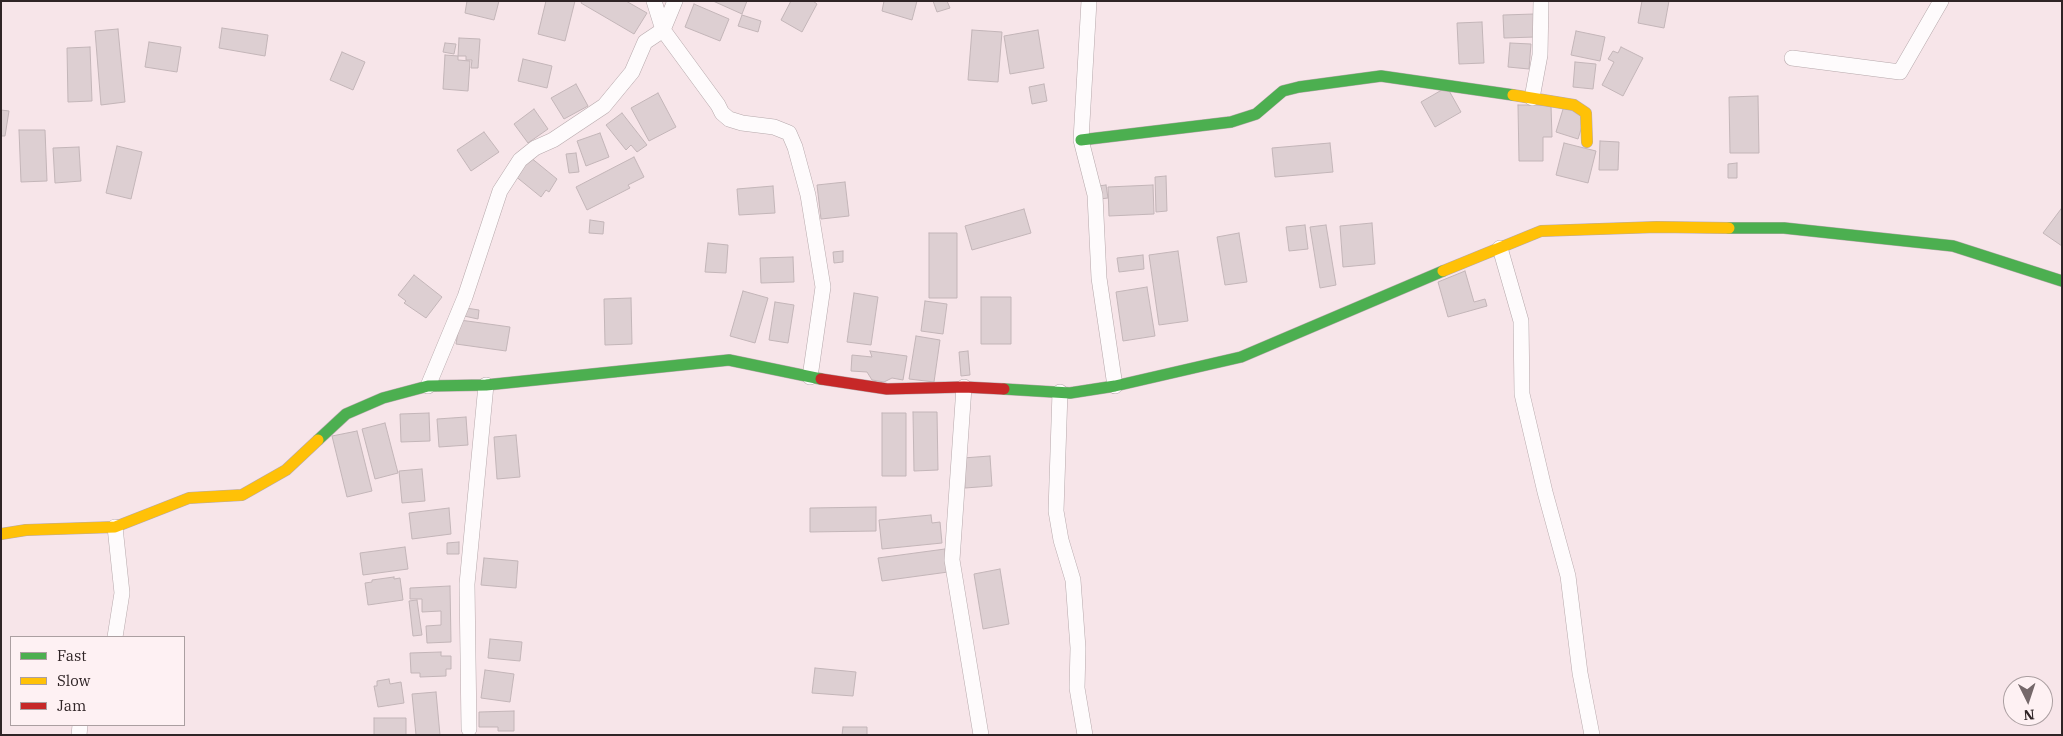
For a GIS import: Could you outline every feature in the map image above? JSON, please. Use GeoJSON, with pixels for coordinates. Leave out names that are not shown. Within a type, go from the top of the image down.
{"type":"FeatureCollection","features":[{"type":"Feature","properties":{"kind":"street"},"geometry":{"type":"LineString","coordinates":[[654,1],[663,30],[722,113],[729,119],[742,123],[774,127],[789,133],[795,147],[808,195],[823,288],[810,377]]}},
{"type":"Feature","properties":{"kind":"street"},"geometry":{"type":"LineString","coordinates":[[428,386],[465,296],[500,191],[520,160],[535,148],[553,140],[604,106],[632,72],[645,42],[663,30],[675,1]]}},
{"type":"Feature","properties":{"kind":"street"},"geometry":{"type":"LineString","coordinates":[[1089,1],[1081,140],[1094,195],[1099,278],[1115,386]]}},
{"type":"Feature","properties":{"kind":"street"},"geometry":{"type":"LineString","coordinates":[[1532,98],[1540,55],[1541,1]]}},
{"type":"Feature","properties":{"kind":"street"},"geometry":{"type":"LineString","coordinates":[[1792,58],[1900,72],[1941,1]]}},
{"type":"Feature","properties":{"kind":"street"},"geometry":{"type":"LineString","coordinates":[[1081,140],[1231,122],[1256,114],[1283,91],[1299,86],[1381,76],[1574,105],[1586,113],[1587,142]]}},
{"type":"Feature","properties":{"kind":"street"},"geometry":{"type":"LineString","coordinates":[[1,534],[26,530],[115,528],[189,498],[242,495],[286,470],[346,414],[382,398],[428,386],[486,385],[729,360],[810,377],[887,389],[964,387],[1070,393],[1115,386],[1241,357],[1377,298],[1542,231],[1657,227],[1784,228],[1953,246],[2062,281]]}},
{"type":"Feature","properties":{"kind":"street"},"geometry":{"type":"LineString","coordinates":[[1500,248],[1521,321],[1522,394],[1545,492],[1568,576],[1580,673],[1592,735]]}},
{"type":"Feature","properties":{"kind":"street"},"geometry":{"type":"LineString","coordinates":[[469,730],[467,584],[486,385]]}},
{"type":"Feature","properties":{"kind":"street"},"geometry":{"type":"LineString","coordinates":[[964,387],[952,560],[981,735]]}},
{"type":"Feature","properties":{"kind":"street"},"geometry":{"type":"LineString","coordinates":[[1060,392],[1056,511],[1061,540],[1073,580],[1078,648],[1077,688],[1085,735]]}},
{"type":"Feature","properties":{"kind":"street"},"geometry":{"type":"LineString","coordinates":[[115,528],[122,593],[116,636]]}},
{"type":"Feature","properties":{"kind":"building"},"geometry":{"type":"Polygon","coordinates":[[[467,1],[499,1],[494,20],[465,13],[467,1]]]}},
{"type":"Feature","properties":{"kind":"building"},"geometry":{"type":"Polygon","coordinates":[[[546,1],[575,1],[565,41],[538,34],[546,1]]]}},
{"type":"Feature","properties":{"kind":"building"},"geometry":{"type":"Polygon","coordinates":[[[582,1],[626,1],[647,13],[634,34],[581,3],[582,1]]]}},
{"type":"Feature","properties":{"kind":"building"},"geometry":{"type":"Polygon","coordinates":[[[713,1],[747,1],[742,14],[713,1]]]}},
{"type":"Feature","properties":{"kind":"building"},"geometry":{"type":"Polygon","coordinates":[[[791,1],[813,1],[817,4],[802,32],[781,20],[791,1]]]}},
{"type":"Feature","properties":{"kind":"building"},"geometry":{"type":"Polygon","coordinates":[[[884,1],[917,1],[912,20],[882,11],[884,1]]]}},
{"type":"Feature","properties":{"kind":"building"},"geometry":{"type":"Polygon","coordinates":[[[933,1],[947,1],[950,8],[937,12],[933,1]]]}},
{"type":"Feature","properties":{"kind":"building"},"geometry":{"type":"Polygon","coordinates":[[[1642,1],[1669,1],[1664,28],[1638,23],[1642,1]]]}},
{"type":"Feature","properties":{"kind":"building"},"geometry":{"type":"Polygon","coordinates":[[[694,4],[729,19],[720,41],[685,27],[694,4]]]}},
{"type":"Feature","properties":{"kind":"building"},"geometry":{"type":"Polygon","coordinates":[[[1534,14],[1535,37],[1504,38],[1503,15],[1534,14]]]}},
{"type":"Feature","properties":{"kind":"building"},"geometry":{"type":"Polygon","coordinates":[[[742,15],[761,21],[758,32],[738,26],[742,15]]]}},
{"type":"Feature","properties":{"kind":"building"},"geometry":{"type":"Polygon","coordinates":[[[1482,22],[1484,63],[1459,64],[1457,23],[1482,22]]]}},
{"type":"Feature","properties":{"kind":"building"},"geometry":{"type":"Polygon","coordinates":[[[222,28],[268,35],[265,56],[219,48],[222,28]]]}},
{"type":"Feature","properties":{"kind":"building"},"geometry":{"type":"Polygon","coordinates":[[[118,29],[125,102],[101,105],[95,31],[118,29]]]}},
{"type":"Feature","properties":{"kind":"building"},"geometry":{"type":"Polygon","coordinates":[[[972,30],[1002,32],[998,82],[968,80],[972,30]]]}},
{"type":"Feature","properties":{"kind":"building"},"geometry":{"type":"Polygon","coordinates":[[[1038,30],[1044,68],[1010,74],[1004,36],[1038,30]]]}},
{"type":"Feature","properties":{"kind":"building"},"geometry":{"type":"Polygon","coordinates":[[[1576,31],[1605,37],[1600,61],[1571,55],[1576,31]]]}},
{"type":"Feature","properties":{"kind":"building"},"geometry":{"type":"Polygon","coordinates":[[[459,38],[480,39],[478,68],[471,68],[472,60],[466,60],[466,56],[458,56],[459,38]]]}},
{"type":"Feature","properties":{"kind":"building"},"geometry":{"type":"Polygon","coordinates":[[[149,42],[181,47],[177,72],[145,67],[149,42]]]}},
{"type":"Feature","properties":{"kind":"building"},"geometry":{"type":"Polygon","coordinates":[[[445,43],[456,44],[454,54],[443,52],[445,43]]]}},
{"type":"Feature","properties":{"kind":"building"},"geometry":{"type":"Polygon","coordinates":[[[1510,43],[1531,44],[1529,69],[1508,67],[1510,43]]]}},
{"type":"Feature","properties":{"kind":"building"},"geometry":{"type":"Polygon","coordinates":[[[90,47],[92,101],[68,102],[67,48],[90,47]]]}},
{"type":"Feature","properties":{"kind":"building"},"geometry":{"type":"Polygon","coordinates":[[[1621,47],[1643,58],[1623,96],[1602,85],[1614,62],[1608,59],[1613,51],[1618,53],[1621,47]]]}},
{"type":"Feature","properties":{"kind":"building"},"geometry":{"type":"Polygon","coordinates":[[[342,52],[365,62],[353,90],[330,80],[342,52]]]}},
{"type":"Feature","properties":{"kind":"building"},"geometry":{"type":"Polygon","coordinates":[[[445,55],[458,56],[458,60],[470,61],[468,91],[443,89],[445,55]]]}},
{"type":"Feature","properties":{"kind":"building"},"geometry":{"type":"Polygon","coordinates":[[[523,59],[552,66],[547,88],[518,81],[523,59]]]}},
{"type":"Feature","properties":{"kind":"building"},"geometry":{"type":"Polygon","coordinates":[[[1575,62],[1596,64],[1593,89],[1573,87],[1575,62]]]}},
{"type":"Feature","properties":{"kind":"building"},"geometry":{"type":"Polygon","coordinates":[[[576,84],[588,106],[564,119],[551,98],[576,84]]]}},
{"type":"Feature","properties":{"kind":"building"},"geometry":{"type":"Polygon","coordinates":[[[1044,84],[1047,101],[1032,104],[1029,87],[1044,84]]]}},
{"type":"Feature","properties":{"kind":"building"},"geometry":{"type":"Polygon","coordinates":[[[1447,87],[1461,112],[1435,127],[1421,102],[1447,87]]]}},
{"type":"Feature","properties":{"kind":"building"},"geometry":{"type":"Polygon","coordinates":[[[658,93],[676,127],[649,141],[631,108],[658,93]]]}},
{"type":"Feature","properties":{"kind":"building"},"geometry":{"type":"Polygon","coordinates":[[[1758,96],[1759,153],[1730,153],[1729,97],[1758,96]]]}},
{"type":"Feature","properties":{"kind":"building"},"geometry":{"type":"Polygon","coordinates":[[[1518,105],[1551,105],[1552,137],[1543,137],[1543,161],[1519,161],[1518,105]]]}},
{"type":"Feature","properties":{"kind":"building"},"geometry":{"type":"Polygon","coordinates":[[[1564,106],[1586,113],[1578,139],[1556,132],[1564,106]]]}},
{"type":"Feature","properties":{"kind":"building"},"geometry":{"type":"Polygon","coordinates":[[[534,109],[548,129],[528,143],[514,124],[534,109]]]}},
{"type":"Feature","properties":{"kind":"building"},"geometry":{"type":"Polygon","coordinates":[[[1,110],[9,111],[5,136],[1,136],[1,110]]]}},
{"type":"Feature","properties":{"kind":"building"},"geometry":{"type":"Polygon","coordinates":[[[622,113],[647,145],[637,152],[631,145],[626,150],[606,125],[622,113]]]}},
{"type":"Feature","properties":{"kind":"building"},"geometry":{"type":"Polygon","coordinates":[[[19,130],[45,130],[47,181],[21,182],[19,130]]]}},
{"type":"Feature","properties":{"kind":"building"},"geometry":{"type":"Polygon","coordinates":[[[484,132],[499,152],[471,171],[457,150],[484,132]]]}},
{"type":"Feature","properties":{"kind":"building"},"geometry":{"type":"Polygon","coordinates":[[[600,133],[609,157],[586,166],[577,141],[600,133]]]}},
{"type":"Feature","properties":{"kind":"building"},"geometry":{"type":"Polygon","coordinates":[[[1600,141],[1619,142],[1618,170],[1599,170],[1600,141]]]}},
{"type":"Feature","properties":{"kind":"building"},"geometry":{"type":"Polygon","coordinates":[[[1330,143],[1333,172],[1275,177],[1272,148],[1330,143]]]}},
{"type":"Feature","properties":{"kind":"building"},"geometry":{"type":"Polygon","coordinates":[[[1564,143],[1596,151],[1588,183],[1556,175],[1564,143]]]}},
{"type":"Feature","properties":{"kind":"building"},"geometry":{"type":"Polygon","coordinates":[[[117,146],[142,152],[131,199],[106,193],[117,146]]]}},
{"type":"Feature","properties":{"kind":"building"},"geometry":{"type":"Polygon","coordinates":[[[79,147],[81,181],[55,183],[53,148],[79,147]]]}},
{"type":"Feature","properties":{"kind":"building"},"geometry":{"type":"Polygon","coordinates":[[[576,153],[579,172],[569,173],[566,154],[576,153]]]}},
{"type":"Feature","properties":{"kind":"building"},"geometry":{"type":"Polygon","coordinates":[[[530,157],[557,179],[549,192],[546,190],[541,197],[514,175],[530,157]]]}},
{"type":"Feature","properties":{"kind":"building"},"geometry":{"type":"Polygon","coordinates":[[[634,157],[644,177],[628,185],[630,188],[587,210],[576,187],[634,157]]]}},
{"type":"Feature","properties":{"kind":"building"},"geometry":{"type":"Polygon","coordinates":[[[1737,163],[1737,178],[1728,178],[1728,164],[1737,163]]]}},
{"type":"Feature","properties":{"kind":"building"},"geometry":{"type":"Polygon","coordinates":[[[1166,176],[1167,211],[1156,212],[1155,177],[1166,176]]]}},
{"type":"Feature","properties":{"kind":"building"},"geometry":{"type":"Polygon","coordinates":[[[845,182],[849,216],[821,219],[817,185],[845,182]]]}},
{"type":"Feature","properties":{"kind":"building"},"geometry":{"type":"Polygon","coordinates":[[[1106,185],[1108,198],[1100,199],[1098,186],[1106,185]]]}},
{"type":"Feature","properties":{"kind":"building"},"geometry":{"type":"Polygon","coordinates":[[[1153,185],[1154,214],[1109,216],[1108,187],[1153,185]]]}},
{"type":"Feature","properties":{"kind":"building"},"geometry":{"type":"Polygon","coordinates":[[[773,186],[775,213],[739,215],[737,189],[773,186]]]}},
{"type":"Feature","properties":{"kind":"building"},"geometry":{"type":"Polygon","coordinates":[[[1024,209],[1031,233],[972,250],[965,226],[1024,209]]]}},
{"type":"Feature","properties":{"kind":"building"},"geometry":{"type":"Polygon","coordinates":[[[2062,209],[2062,246],[2043,233],[2062,209]]]}},
{"type":"Feature","properties":{"kind":"building"},"geometry":{"type":"Polygon","coordinates":[[[590,220],[604,222],[603,234],[589,233],[590,220]]]}},
{"type":"Feature","properties":{"kind":"building"},"geometry":{"type":"Polygon","coordinates":[[[1372,223],[1375,264],[1343,267],[1340,226],[1372,223]]]}},
{"type":"Feature","properties":{"kind":"building"},"geometry":{"type":"Polygon","coordinates":[[[1305,225],[1308,249],[1289,251],[1286,227],[1305,225]]]}},
{"type":"Feature","properties":{"kind":"building"},"geometry":{"type":"Polygon","coordinates":[[[1326,225],[1336,285],[1320,288],[1310,227],[1326,225]]]}},
{"type":"Feature","properties":{"kind":"building"},"geometry":{"type":"Polygon","coordinates":[[[929,233],[957,233],[957,298],[929,298],[929,233]]]}},
{"type":"Feature","properties":{"kind":"building"},"geometry":{"type":"Polygon","coordinates":[[[1239,233],[1247,282],[1225,285],[1217,237],[1239,233]]]}},
{"type":"Feature","properties":{"kind":"building"},"geometry":{"type":"Polygon","coordinates":[[[708,243],[728,245],[726,273],[705,272],[708,243]]]}},
{"type":"Feature","properties":{"kind":"building"},"geometry":{"type":"Polygon","coordinates":[[[843,251],[843,262],[834,263],[833,252],[843,251]]]}},
{"type":"Feature","properties":{"kind":"building"},"geometry":{"type":"Polygon","coordinates":[[[1178,251],[1188,321],[1159,325],[1149,255],[1178,251]]]}},
{"type":"Feature","properties":{"kind":"building"},"geometry":{"type":"Polygon","coordinates":[[[1143,255],[1144,269],[1119,272],[1117,258],[1143,255]]]}},
{"type":"Feature","properties":{"kind":"building"},"geometry":{"type":"Polygon","coordinates":[[[793,257],[794,282],[761,283],[760,258],[793,257]]]}},
{"type":"Feature","properties":{"kind":"building"},"geometry":{"type":"Polygon","coordinates":[[[1465,271],[1474,302],[1485,299],[1487,306],[1448,317],[1438,282],[1465,271]]]}},
{"type":"Feature","properties":{"kind":"building"},"geometry":{"type":"Polygon","coordinates":[[[414,275],[442,297],[426,318],[404,303],[406,301],[398,295],[414,275]]]}},
{"type":"Feature","properties":{"kind":"building"},"geometry":{"type":"Polygon","coordinates":[[[1147,287],[1155,336],[1123,341],[1116,292],[1147,287]]]}},
{"type":"Feature","properties":{"kind":"building"},"geometry":{"type":"Polygon","coordinates":[[[743,291],[768,298],[755,343],[730,336],[743,291]]]}},
{"type":"Feature","properties":{"kind":"building"},"geometry":{"type":"Polygon","coordinates":[[[854,293],[878,297],[871,345],[847,342],[854,293]]]}},
{"type":"Feature","properties":{"kind":"building"},"geometry":{"type":"Polygon","coordinates":[[[981,297],[1011,297],[1011,344],[981,344],[981,297]]]}},
{"type":"Feature","properties":{"kind":"building"},"geometry":{"type":"Polygon","coordinates":[[[631,298],[632,344],[605,345],[604,299],[631,298]]]}},
{"type":"Feature","properties":{"kind":"building"},"geometry":{"type":"Polygon","coordinates":[[[925,301],[947,304],[943,334],[921,331],[925,301]]]}},
{"type":"Feature","properties":{"kind":"building"},"geometry":{"type":"Polygon","coordinates":[[[775,302],[794,305],[788,343],[769,340],[775,302]]]}},
{"type":"Feature","properties":{"kind":"building"},"geometry":{"type":"Polygon","coordinates":[[[466,308],[479,310],[478,319],[464,316],[466,308]]]}},
{"type":"Feature","properties":{"kind":"building"},"geometry":{"type":"Polygon","coordinates":[[[460,320],[510,327],[506,351],[456,344],[460,320]]]}},
{"type":"Feature","properties":{"kind":"building"},"geometry":{"type":"Polygon","coordinates":[[[916,336],[940,340],[934,382],[909,379],[916,336]]]}},
{"type":"Feature","properties":{"kind":"building"},"geometry":{"type":"Polygon","coordinates":[[[870,351],[907,356],[903,380],[892,378],[884,382],[872,380],[867,372],[851,371],[852,355],[872,357],[870,351]]]}},
{"type":"Feature","properties":{"kind":"building"},"geometry":{"type":"Polygon","coordinates":[[[968,351],[970,375],[961,376],[959,352],[968,351]]]}},
{"type":"Feature","properties":{"kind":"building"},"geometry":{"type":"Polygon","coordinates":[[[913,412],[937,412],[938,470],[914,471],[913,412]]]}},
{"type":"Feature","properties":{"kind":"building"},"geometry":{"type":"Polygon","coordinates":[[[429,413],[430,441],[401,442],[400,414],[429,413]]]}},
{"type":"Feature","properties":{"kind":"building"},"geometry":{"type":"Polygon","coordinates":[[[882,413],[906,413],[906,476],[882,476],[882,413]]]}},
{"type":"Feature","properties":{"kind":"building"},"geometry":{"type":"Polygon","coordinates":[[[466,417],[468,445],[439,447],[437,419],[466,417]]]}},
{"type":"Feature","properties":{"kind":"building"},"geometry":{"type":"Polygon","coordinates":[[[385,423],[398,473],[375,479],[362,429],[385,423]]]}},
{"type":"Feature","properties":{"kind":"building"},"geometry":{"type":"Polygon","coordinates":[[[357,431],[372,491],[347,497],[332,436],[357,431]]]}},
{"type":"Feature","properties":{"kind":"building"},"geometry":{"type":"Polygon","coordinates":[[[516,435],[520,477],[497,479],[494,437],[516,435]]]}},
{"type":"Feature","properties":{"kind":"building"},"geometry":{"type":"Polygon","coordinates":[[[990,456],[992,486],[965,488],[963,458],[990,456]]]}},
{"type":"Feature","properties":{"kind":"building"},"geometry":{"type":"Polygon","coordinates":[[[422,469],[425,501],[402,503],[399,471],[422,469]]]}},
{"type":"Feature","properties":{"kind":"building"},"geometry":{"type":"Polygon","coordinates":[[[876,507],[876,531],[810,532],[810,508],[876,507]]]}},
{"type":"Feature","properties":{"kind":"building"},"geometry":{"type":"Polygon","coordinates":[[[449,508],[451,534],[412,539],[409,513],[449,508]]]}},
{"type":"Feature","properties":{"kind":"building"},"geometry":{"type":"Polygon","coordinates":[[[931,515],[932,523],[940,522],[942,543],[882,549],[879,520],[931,515]]]}},
{"type":"Feature","properties":{"kind":"building"},"geometry":{"type":"Polygon","coordinates":[[[459,542],[459,554],[447,554],[447,543],[459,542]]]}},
{"type":"Feature","properties":{"kind":"building"},"geometry":{"type":"Polygon","coordinates":[[[405,547],[408,569],[363,575],[360,553],[405,547]]]}},
{"type":"Feature","properties":{"kind":"building"},"geometry":{"type":"Polygon","coordinates":[[[945,549],[948,572],[882,581],[878,558],[945,549]]]}},
{"type":"Feature","properties":{"kind":"building"},"geometry":{"type":"Polygon","coordinates":[[[484,558],[518,561],[516,588],[481,585],[484,558]]]}},
{"type":"Feature","properties":{"kind":"building"},"geometry":{"type":"Polygon","coordinates":[[[1000,569],[1009,624],[983,629],[974,574],[1000,569]]]}},
{"type":"Feature","properties":{"kind":"building"},"geometry":{"type":"Polygon","coordinates":[[[394,577],[394,579],[400,578],[403,600],[368,605],[365,583],[372,582],[372,580],[394,577]]]}},
{"type":"Feature","properties":{"kind":"building"},"geometry":{"type":"Polygon","coordinates":[[[450,586],[451,642],[427,643],[426,626],[441,625],[441,611],[422,612],[422,599],[410,599],[410,588],[450,586]]]}},
{"type":"Feature","properties":{"kind":"building"},"geometry":{"type":"Polygon","coordinates":[[[417,600],[422,635],[413,636],[409,601],[417,600]]]}},
{"type":"Feature","properties":{"kind":"building"},"geometry":{"type":"Polygon","coordinates":[[[490,639],[522,642],[520,661],[488,658],[490,639]]]}},
{"type":"Feature","properties":{"kind":"building"},"geometry":{"type":"Polygon","coordinates":[[[441,652],[441,656],[451,656],[451,669],[446,669],[446,676],[420,677],[420,673],[411,673],[410,653],[441,652]]]}},
{"type":"Feature","properties":{"kind":"building"},"geometry":{"type":"Polygon","coordinates":[[[815,668],[856,672],[853,696],[812,693],[815,668]]]}},
{"type":"Feature","properties":{"kind":"building"},"geometry":{"type":"Polygon","coordinates":[[[485,670],[514,674],[510,702],[481,698],[485,670]]]}},
{"type":"Feature","properties":{"kind":"building"},"geometry":{"type":"Polygon","coordinates":[[[389,679],[390,684],[401,682],[404,703],[378,707],[374,686],[377,686],[377,681],[389,679]]]}},
{"type":"Feature","properties":{"kind":"building"},"geometry":{"type":"Polygon","coordinates":[[[436,692],[440,735],[416,735],[412,694],[436,692]]]}},
{"type":"Feature","properties":{"kind":"building"},"geometry":{"type":"Polygon","coordinates":[[[514,711],[514,731],[498,731],[498,727],[479,727],[479,712],[514,711]]]}},
{"type":"Feature","properties":{"kind":"building"},"geometry":{"type":"Polygon","coordinates":[[[374,718],[406,718],[406,735],[374,735],[374,718]]]}},
{"type":"Feature","properties":{"kind":"building"},"geometry":{"type":"Polygon","coordinates":[[[843,727],[867,727],[867,735],[842,735],[843,727]]]}},
{"type":"Feature","properties":{"kind":"traffic: fast"},"geometry":{"type":"LineString","coordinates":[[1081,140],[1231,122],[1256,114],[1283,91],[1299,87],[1381,76],[1513,95]]}},
{"type":"Feature","properties":{"kind":"traffic: fast"},"geometry":{"type":"LineString","coordinates":[[1729,228],[1784,228],[1953,246],[2062,281]]}},
{"type":"Feature","properties":{"kind":"traffic: fast"},"geometry":{"type":"LineString","coordinates":[[1004,389],[1070,393],[1115,386],[1241,357],[1443,271]]}},
{"type":"Feature","properties":{"kind":"traffic: fast"},"geometry":{"type":"LineString","coordinates":[[318,440],[346,414],[383,398],[428,386],[486,385],[729,360],[821,379]]}},
{"type":"Feature","properties":{"kind":"traffic: slow"},"geometry":{"type":"LineString","coordinates":[[1513,95],[1574,105],[1586,113],[1587,142]]}},
{"type":"Feature","properties":{"kind":"traffic: slow"},"geometry":{"type":"LineString","coordinates":[[1443,271],[1541,231],[1657,227],[1729,228]]}},
{"type":"Feature","properties":{"kind":"traffic: slow"},"geometry":{"type":"LineString","coordinates":[[1,534],[26,530],[115,527],[189,498],[242,495],[286,470],[318,440]]}},
{"type":"Feature","properties":{"kind":"traffic: jam"},"geometry":{"type":"LineString","coordinates":[[821,379],[887,389],[964,387],[1004,389]]}}]}
